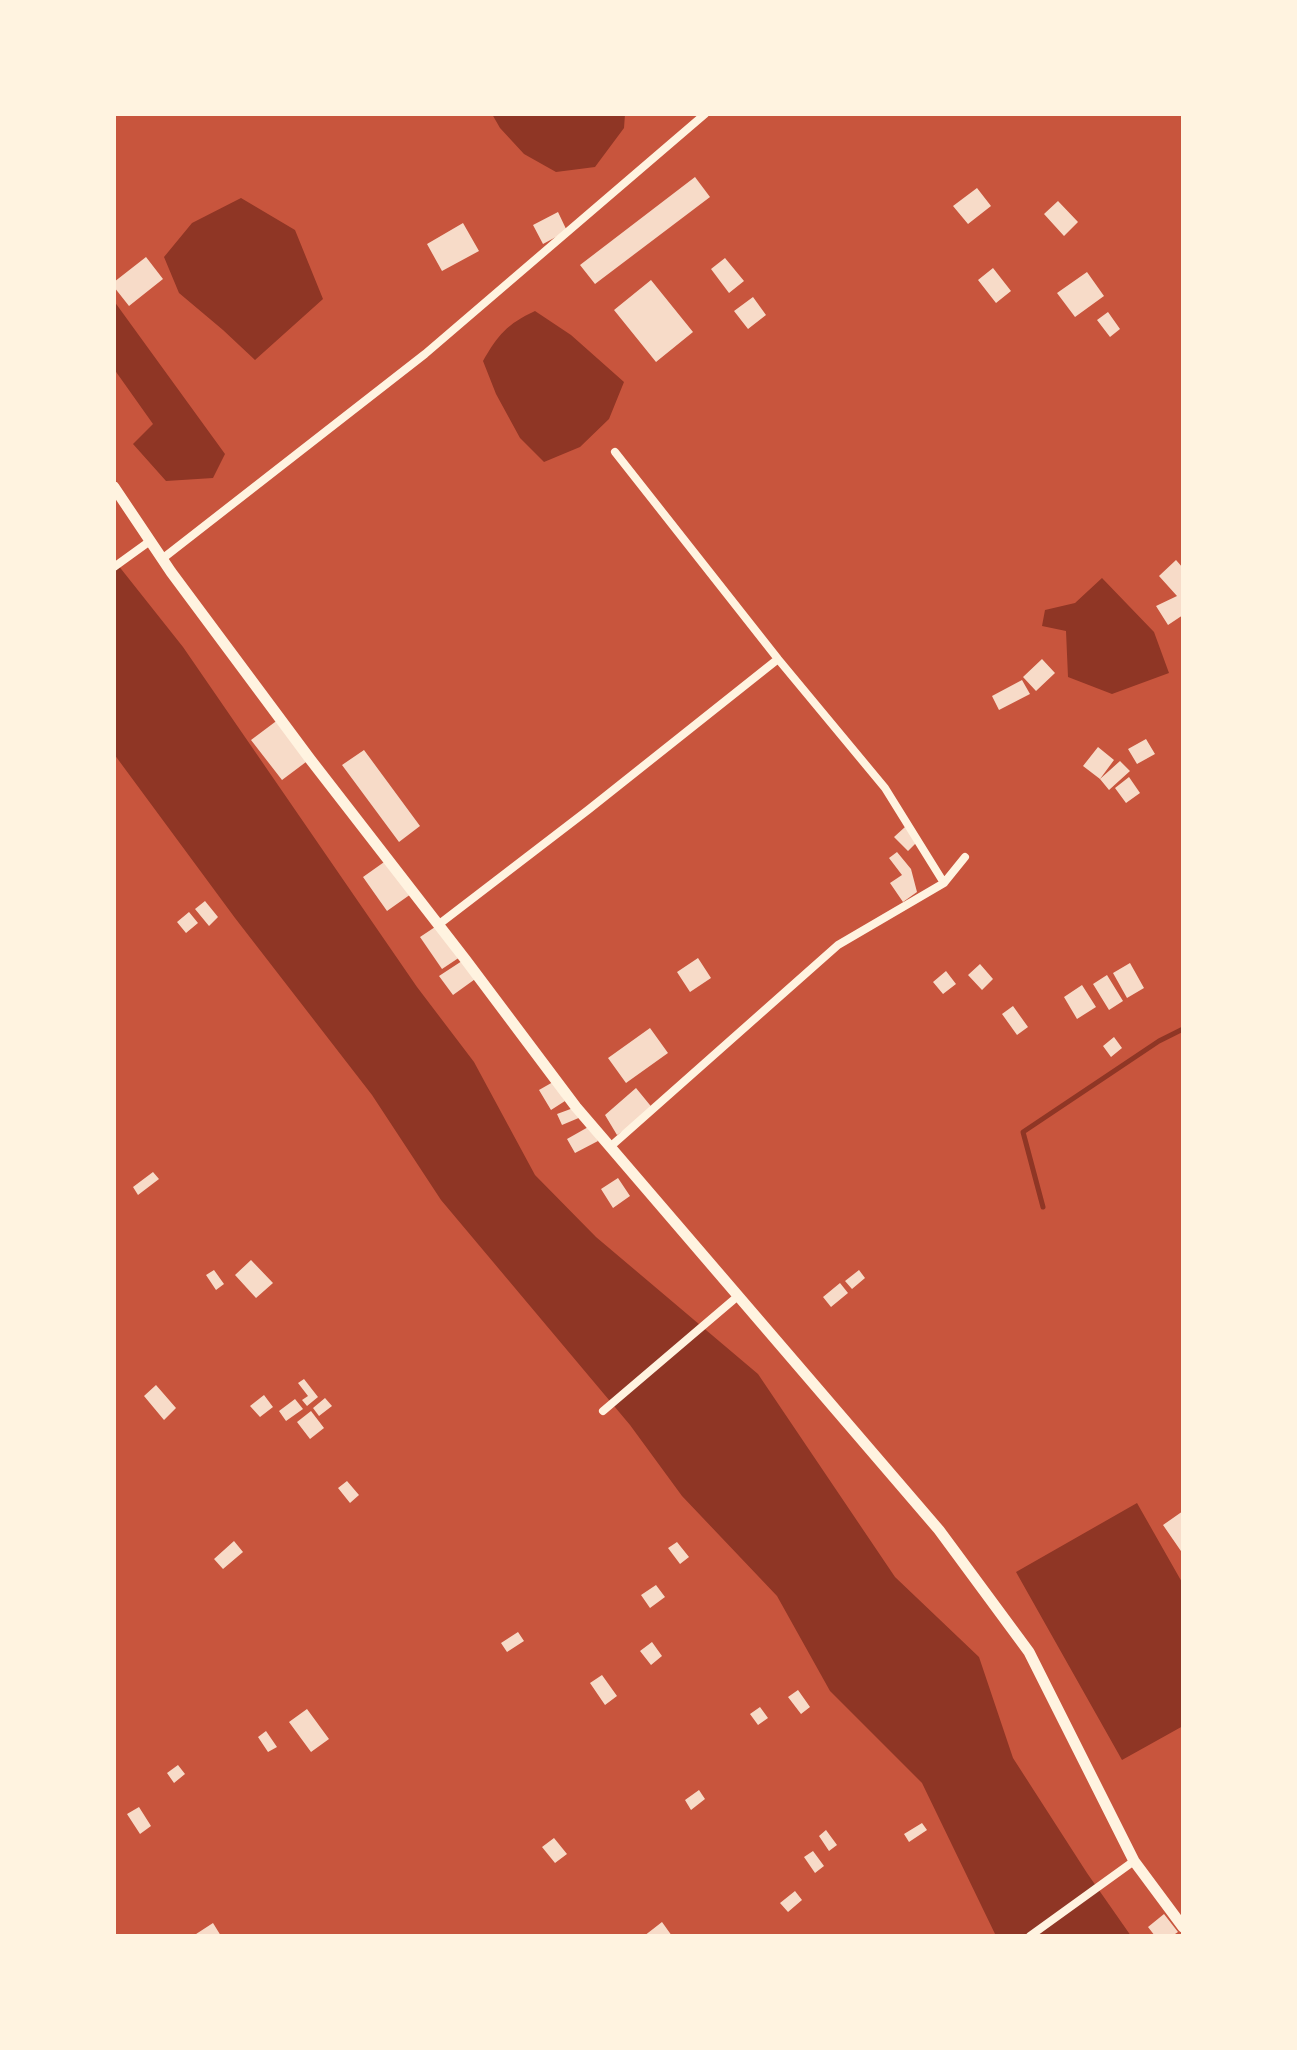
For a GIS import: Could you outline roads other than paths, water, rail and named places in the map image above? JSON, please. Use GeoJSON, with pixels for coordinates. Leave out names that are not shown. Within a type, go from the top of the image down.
{"type":"FeatureCollection","features":[{"type":"Feature","properties":{"kind":"main road"},"geometry":{"type":"LineString","coordinates":[[114,487],[162,559],[310,759],[576,1107],[939,1530],[1029,1652],[1134,1861],[1183,1927]]}},
{"type":"Feature","properties":{"kind":"street"},"geometry":{"type":"LineString","coordinates":[[162,559],[425,354],[705,114]]}},
{"type":"Feature","properties":{"kind":"street"},"geometry":{"type":"LineString","coordinates":[[615,452],[778,659],[885,788],[944,883]]}},
{"type":"Feature","properties":{"kind":"street"},"geometry":{"type":"LineString","coordinates":[[114,567],[150,541]]}},
{"type":"Feature","properties":{"kind":"street"},"geometry":{"type":"LineString","coordinates":[[438,925],[778,659]]}},
{"type":"Feature","properties":{"kind":"street"},"geometry":{"type":"LineString","coordinates":[[610,1147],[838,945],[944,883],[965,857]]}},
{"type":"Feature","properties":{"kind":"street"},"geometry":{"type":"LineString","coordinates":[[603,1411],[738,1296]]}},
{"type":"Feature","properties":{"kind":"street"},"geometry":{"type":"LineString","coordinates":[[1030,1936],[1134,1861]]}},
{"type":"Feature","properties":{"kind":"waterway"},"geometry":{"type":"LineString","coordinates":[[1043,1207],[1023,1132],[1159,1041],[1183,1029]]}}]}
